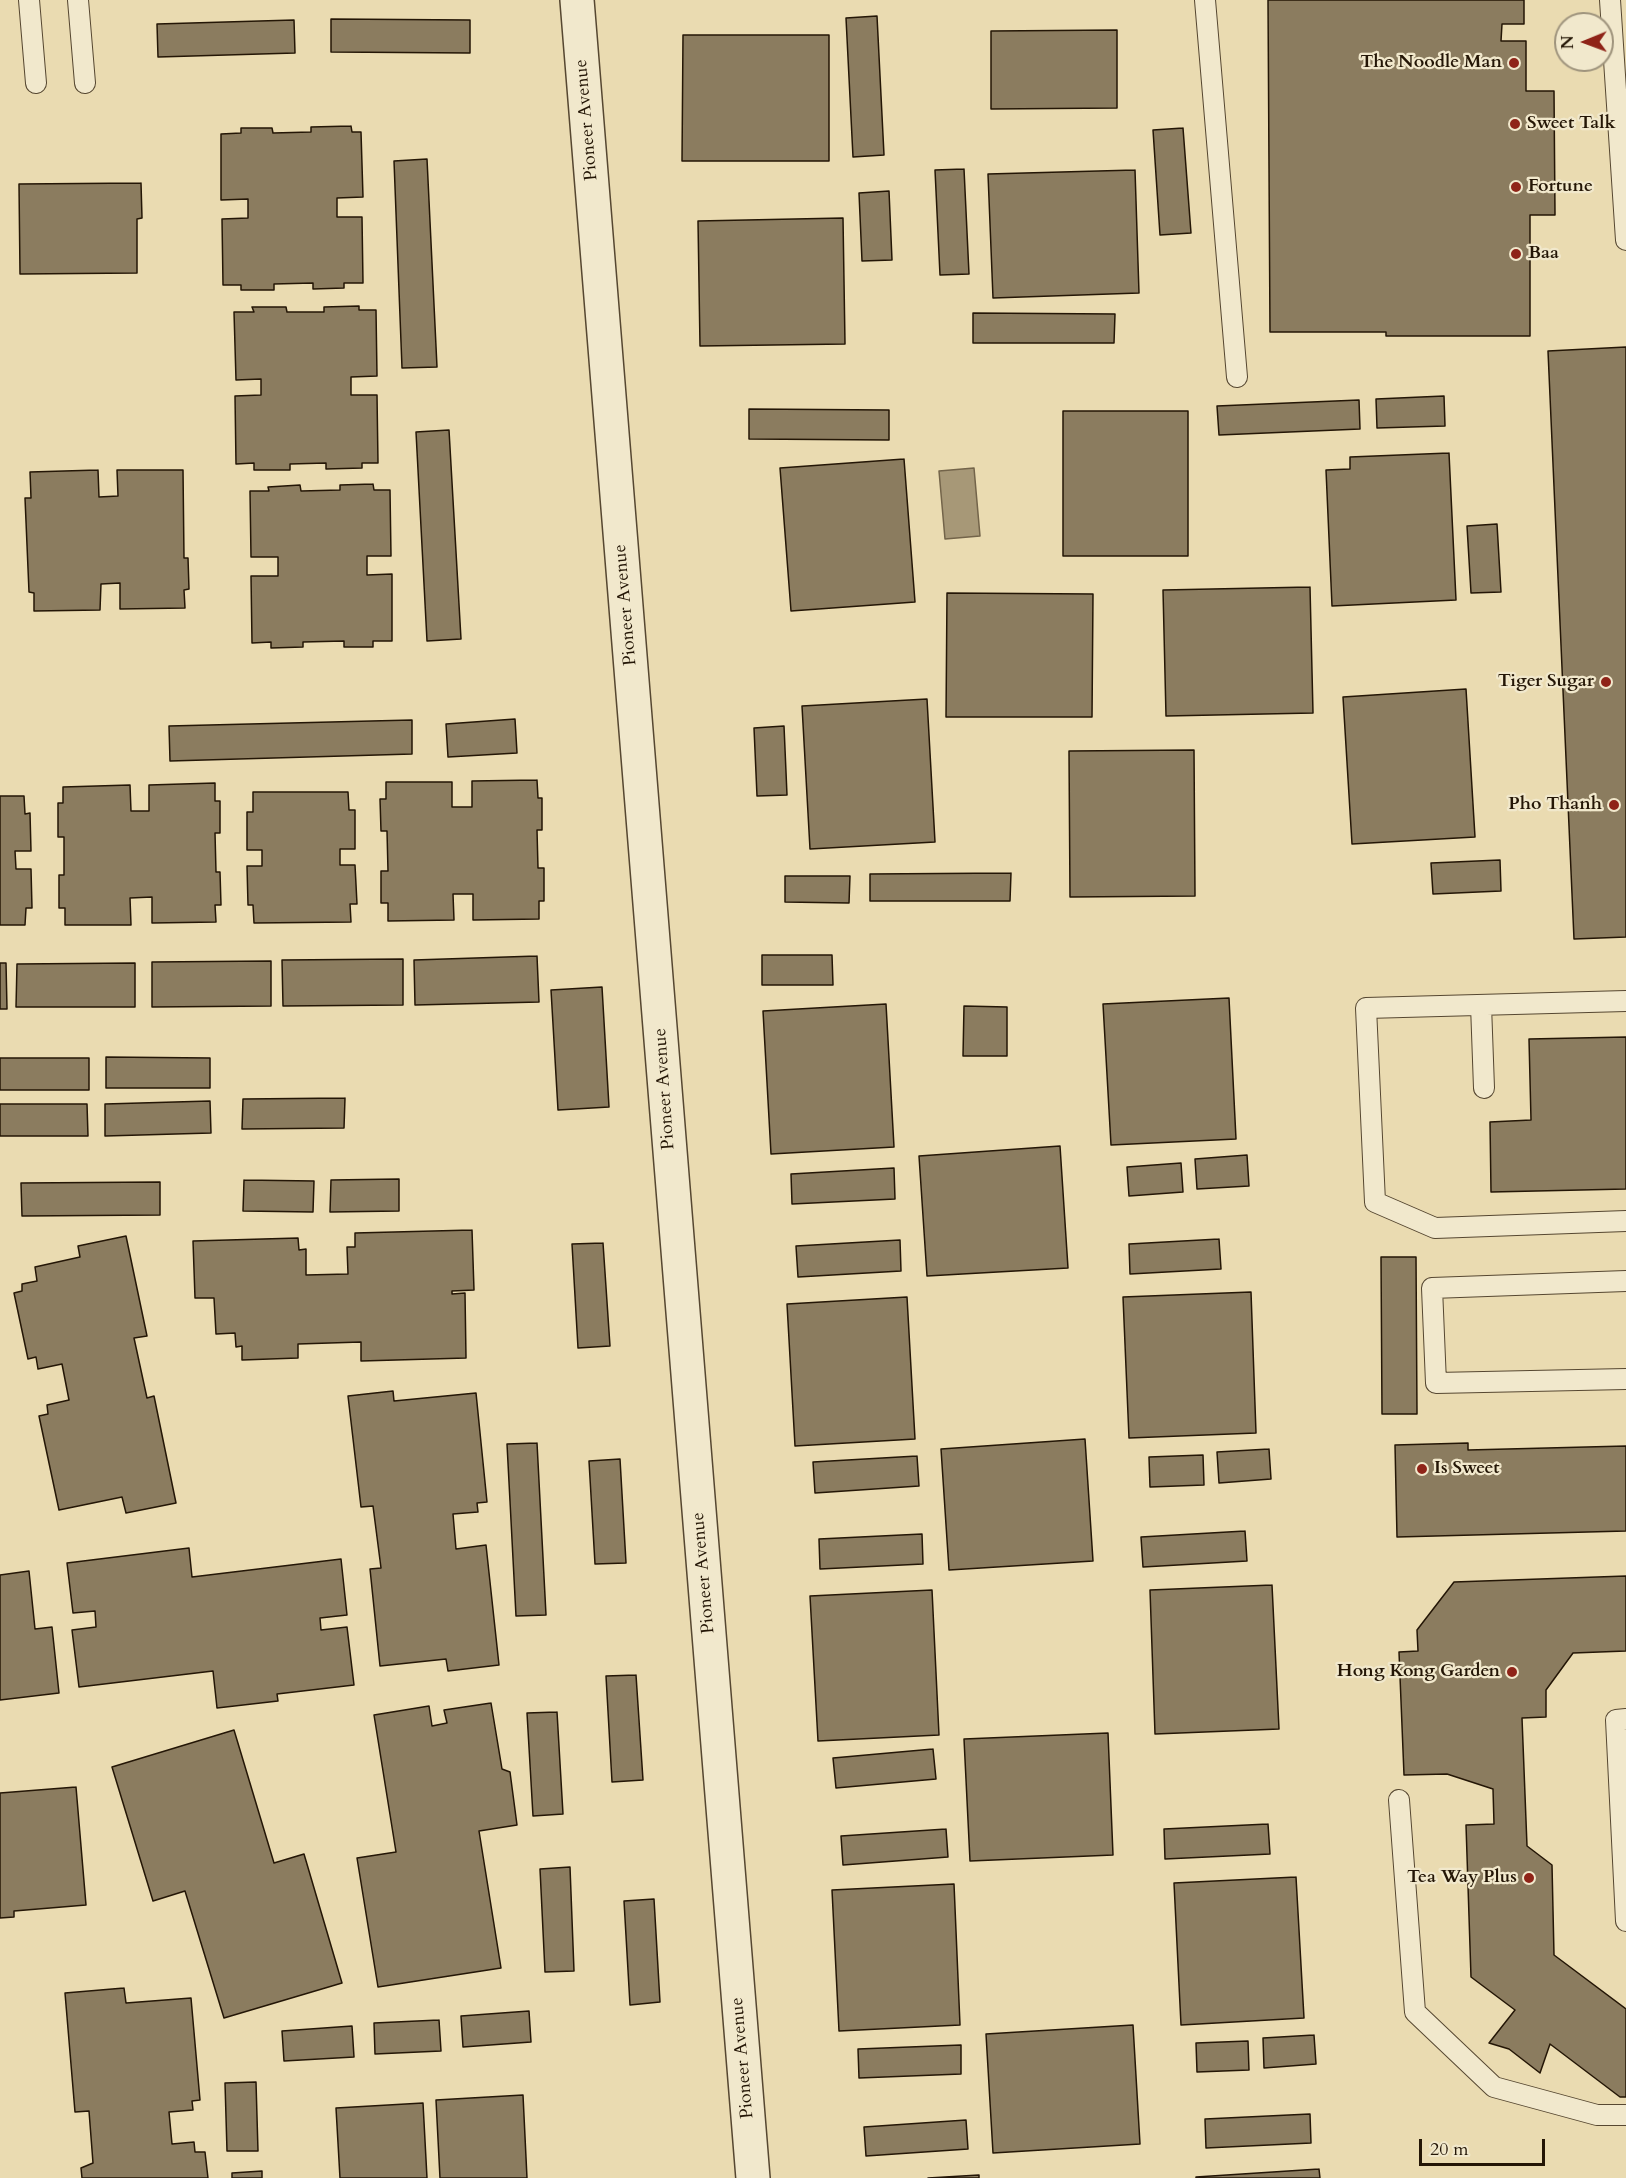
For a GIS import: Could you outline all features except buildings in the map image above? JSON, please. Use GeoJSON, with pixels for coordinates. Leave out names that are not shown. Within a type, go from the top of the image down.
{"type":"FeatureCollection","features":[{"type":"Feature","properties":{"kind":"street","name":"Pioneer Avenue"},"geometry":{"type":"LineString","coordinates":[[577,0],[753,2178]]}},
{"type":"Feature","properties":{"kind":"lane"},"geometry":{"type":"LineString","coordinates":[[29,0],[36,83]]}},
{"type":"Feature","properties":{"kind":"lane"},"geometry":{"type":"LineString","coordinates":[[78,0],[85,83]]}},
{"type":"Feature","properties":{"kind":"lane"},"geometry":{"type":"LineString","coordinates":[[1205,0],[1237,377]]}},
{"type":"Feature","properties":{"kind":"lane"},"geometry":{"type":"LineString","coordinates":[[1610,0],[1626,240]]}},
{"type":"Feature","properties":{"kind":"lane"},"geometry":{"type":"LineString","coordinates":[[1626,1001],[1366,1008],[1375,1202],[1435,1228],[1626,1221]]}},
{"type":"Feature","properties":{"kind":"lane"},"geometry":{"type":"LineString","coordinates":[[1481,1005],[1484,1088]]}},
{"type":"Feature","properties":{"kind":"lane"},"geometry":{"type":"LineString","coordinates":[[1626,1281],[1432,1288],[1436,1383],[1626,1379]]}},
{"type":"Feature","properties":{"kind":"lane"},"geometry":{"type":"LineString","coordinates":[[1626,1719],[1616,1720],[1626,1921]]}},
{"type":"Feature","properties":{"kind":"lane"},"geometry":{"type":"LineString","coordinates":[[1399,1800],[1415,2012],[1494,2087],[1597,2115],[1626,2115]]}},
{"type":"Feature","properties":{"kind":"shaded area"},"geometry":{"type":"Polygon","coordinates":[[[974,468],[980,536],[945,539],[939,471],[974,468]]]}},
{"type":"Feature","properties":{"kind":"place","name":"The Noodle Man"},"geometry":{"type":"Point","coordinates":[1514,63]}},
{"type":"Feature","properties":{"kind":"place","name":"Sweet Talk"},"geometry":{"type":"Point","coordinates":[1515,124]}},
{"type":"Feature","properties":{"kind":"place","name":"Fortune"},"geometry":{"type":"Point","coordinates":[1516,187]}},
{"type":"Feature","properties":{"kind":"place","name":"Baa"},"geometry":{"type":"Point","coordinates":[1516,254]}},
{"type":"Feature","properties":{"kind":"place","name":"Tiger Sugar"},"geometry":{"type":"Point","coordinates":[1606,682]}},
{"type":"Feature","properties":{"kind":"place","name":"Pho Thanh"},"geometry":{"type":"Point","coordinates":[1614,805]}},
{"type":"Feature","properties":{"kind":"place","name":"Is Sweet"},"geometry":{"type":"Point","coordinates":[1422,1469]}},
{"type":"Feature","properties":{"kind":"place","name":"Hong Kong Garden"},"geometry":{"type":"Point","coordinates":[1512,1672]}},
{"type":"Feature","properties":{"kind":"place","name":"Tea Way Plus"},"geometry":{"type":"Point","coordinates":[1529,1878]}}]}
